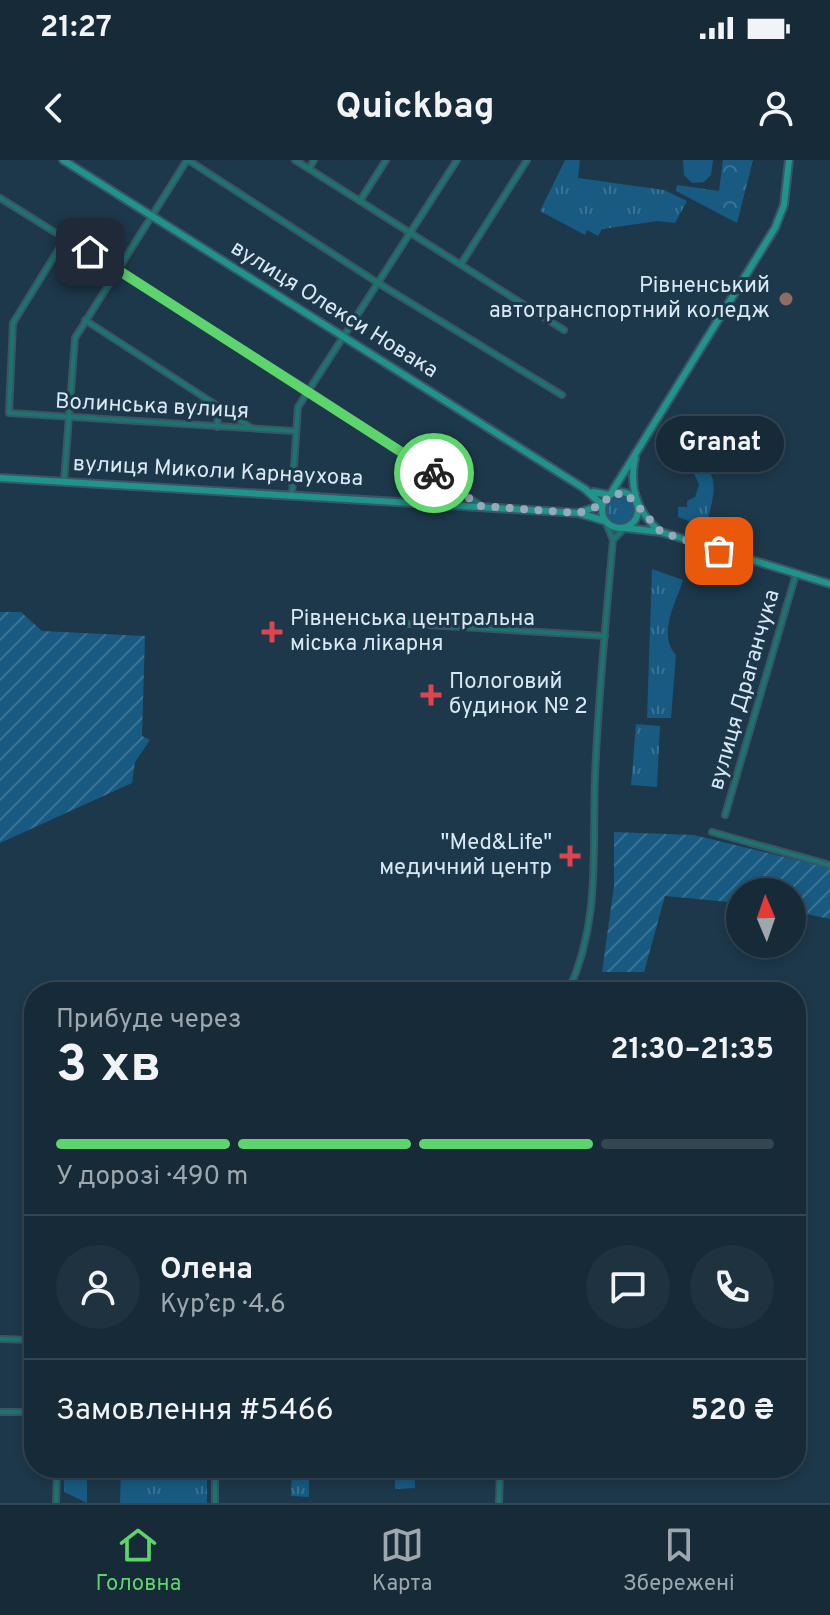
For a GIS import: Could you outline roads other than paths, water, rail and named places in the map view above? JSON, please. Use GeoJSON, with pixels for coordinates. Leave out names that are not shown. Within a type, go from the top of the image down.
{"type":"FeatureCollection","features":[{"type":"Feature","properties":{"kind":"main road","name":"вулиця Олекси Новака"},"geometry":{"type":"LineString","coordinates":[[63,160],[585,489],[602,505]]}},
{"type":"Feature","properties":{"kind":"main road"},"geometry":{"type":"LineString","coordinates":[[789,160],[784,205],[775,228],[602,505],[605,521],[616,528],[661,532],[830,584]]}},
{"type":"Feature","properties":{"kind":"main road"},"geometry":{"type":"LineString","coordinates":[[625,528],[637,516],[632,484],[635,454]]}},
{"type":"Feature","properties":{"kind":"main road","name":"вулиця Миколи Карнаухова"},"geometry":{"type":"LineString","coordinates":[[0,478],[480,506],[578,513],[605,521]]}},
{"type":"Feature","properties":{"kind":"main road","name":"вулиця Олекси Новака"},"geometry":{"type":"LineString","coordinates":[[585,489],[610,495]]}},
{"type":"Feature","properties":{"kind":"main road"},"geometry":{"type":"LineString","coordinates":[[610,495],[626,493],[661,532]]}},
{"type":"Feature","properties":{"kind":"main road","name":"вулиця Миколи Карнаухова"},"geometry":{"type":"LineString","coordinates":[[578,513],[602,505]]}},
{"type":"Feature","properties":{"kind":"street"},"geometry":{"type":"LineString","coordinates":[[64,481],[73,345],[116,268],[188,160],[378,283],[562,395]]}},
{"type":"Feature","properties":{"kind":"street"},"geometry":{"type":"LineString","coordinates":[[295,160],[564,330]]}},
{"type":"Feature","properties":{"kind":"street"},"geometry":{"type":"LineString","coordinates":[[309,169],[314,160]]}},
{"type":"Feature","properties":{"kind":"street"},"geometry":{"type":"LineString","coordinates":[[360,201],[386,160]]}},
{"type":"Feature","properties":{"kind":"street"},"geometry":{"type":"LineString","coordinates":[[292,495],[296,413],[457,160]]}},
{"type":"Feature","properties":{"kind":"street"},"geometry":{"type":"LineString","coordinates":[[461,264],[527,160]]}},
{"type":"Feature","properties":{"kind":"street"},"geometry":{"type":"LineString","coordinates":[[0,198],[308,390],[480,506]]}},
{"type":"Feature","properties":{"kind":"street","name":"Волинська вулиця"},"geometry":{"type":"LineString","coordinates":[[66,237],[13,323],[9,413],[294,431]]}},
{"type":"Feature","properties":{"kind":"street"},"geometry":{"type":"LineString","coordinates":[[85,320],[252,428]]}},
{"type":"Feature","properties":{"kind":"street"},"geometry":{"type":"LineString","coordinates":[[217,427],[219,406]]}},
{"type":"Feature","properties":{"kind":"street"},"geometry":{"type":"LineString","coordinates":[[573,982],[584,958],[589,934],[595,872],[595,778],[613,540],[605,521]]}},
{"type":"Feature","properties":{"kind":"street"},"geometry":{"type":"LineString","coordinates":[[613,540],[625,528]]}},
{"type":"Feature","properties":{"kind":"street","name":"вулиця Драганчука"},"geometry":{"type":"LineString","coordinates":[[725,815],[796,574]]}},
{"type":"Feature","properties":{"kind":"street"},"geometry":{"type":"LineString","coordinates":[[379,622],[605,636]]}},
{"type":"Feature","properties":{"kind":"street"},"geometry":{"type":"LineString","coordinates":[[712,832],[830,865]]}},
{"type":"Feature","properties":{"kind":"street"},"geometry":{"type":"LineString","coordinates":[[0,1339],[24,1340]]}},
{"type":"Feature","properties":{"kind":"street"},"geometry":{"type":"LineString","coordinates":[[0,1412],[24,1412]]}},
{"type":"Feature","properties":{"kind":"street"},"geometry":{"type":"LineString","coordinates":[[56,1503],[57,1478]]}},
{"type":"Feature","properties":{"kind":"street"},"geometry":{"type":"LineString","coordinates":[[215,1478],[215,1503]]}},
{"type":"Feature","properties":{"kind":"street"},"geometry":{"type":"LineString","coordinates":[[499,1503],[500,1478]]}},
{"type":"Feature","properties":{"kind":"place","name":"Рівненський автотранспортний коледж"},"geometry":{"type":"Point","coordinates":[786,299]}},
{"type":"Feature","properties":{"kind":"place","name":"Granat"},"geometry":{"type":"Point","coordinates":[719,551]}},
{"type":"Feature","properties":{"kind":"place","name":"Рівненська центральна міська лікарня"},"geometry":{"type":"Point","coordinates":[272,632]}},
{"type":"Feature","properties":{"kind":"place","name":"Пологовий будинок № 2"},"geometry":{"type":"Point","coordinates":[431,695]}},
{"type":"Feature","properties":{"kind":"place","name":"\"Med&Life\" медичний центр"},"geometry":{"type":"Point","coordinates":[570,856]}}]}
